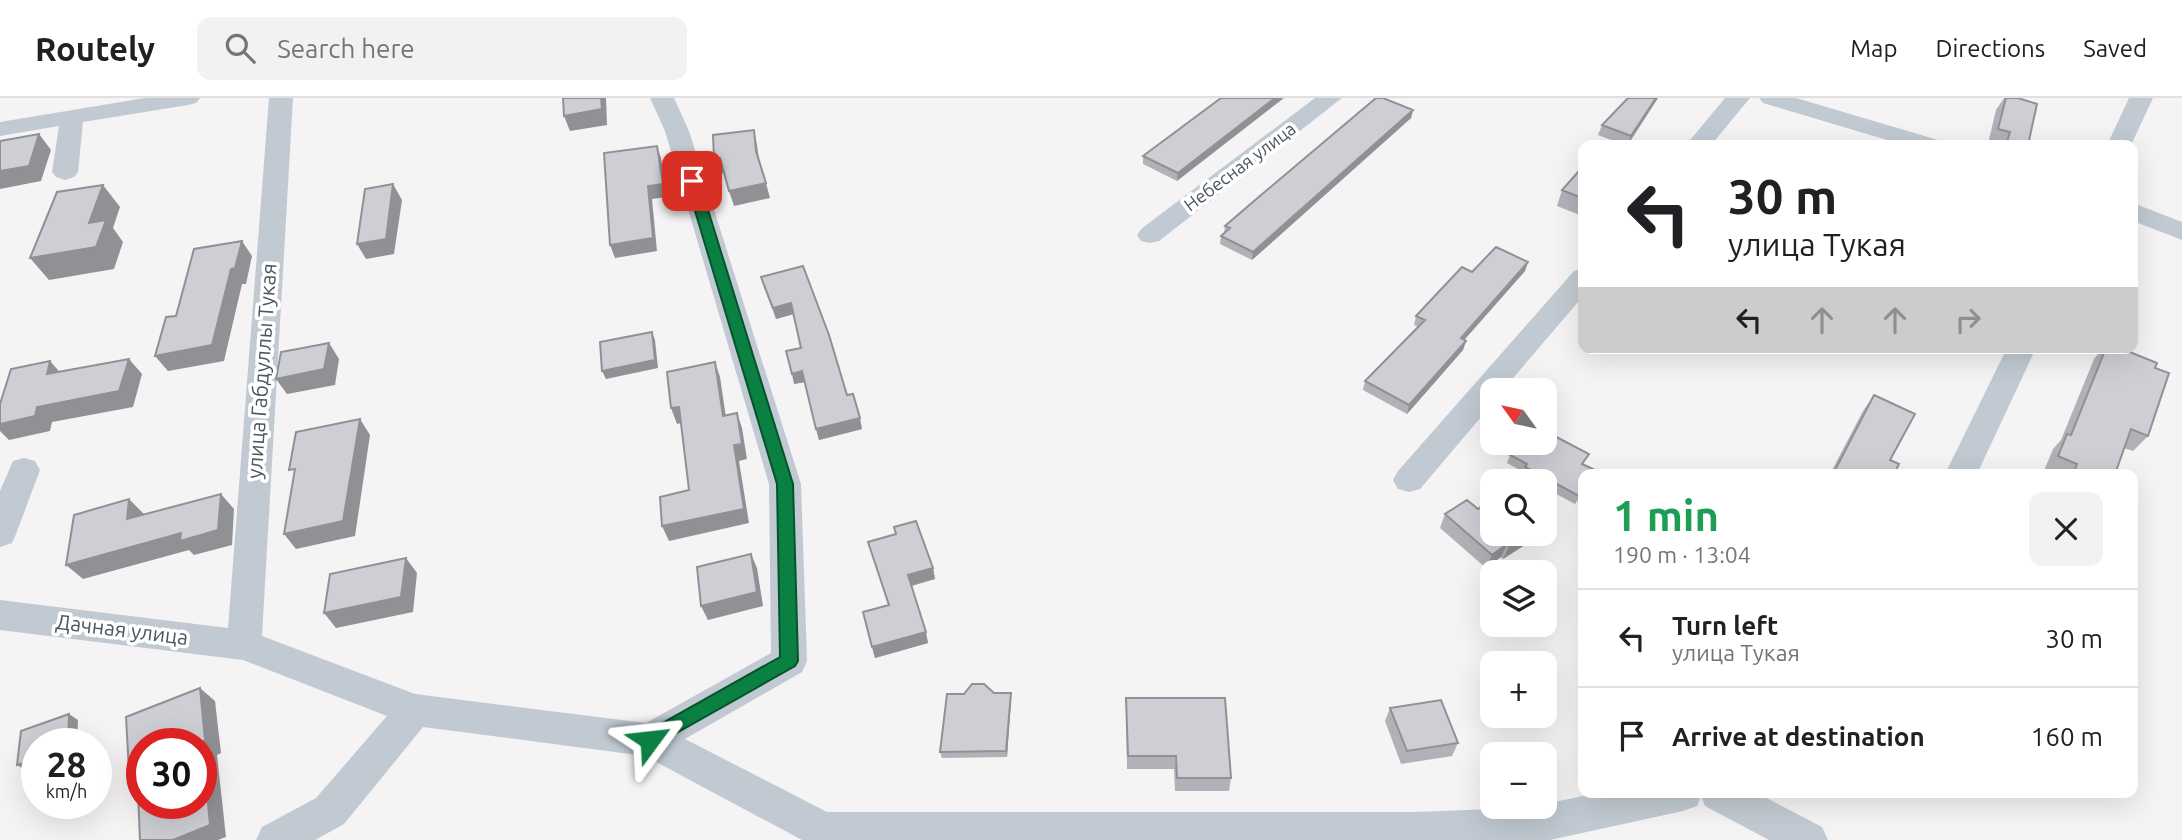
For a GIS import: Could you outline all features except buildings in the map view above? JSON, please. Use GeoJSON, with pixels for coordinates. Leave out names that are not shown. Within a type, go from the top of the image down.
{"type":"FeatureCollection","features":[{"type":"Feature","properties":{"kind":"street"},"geometry":{"type":"LineString","coordinates":[[0,129],[188,98]]}},
{"type":"Feature","properties":{"kind":"street","name":"улица Габдуллы Тукая"},"geometry":{"type":"LineString","coordinates":[[244,645],[281,98]]}},
{"type":"Feature","properties":{"kind":"street"},"geometry":{"type":"LineString","coordinates":[[650,740],[789,661],[785,484],[677,131],[663,98]]}},
{"type":"Feature","properties":{"kind":"street","name":"Небесная улица"},"geometry":{"type":"LineString","coordinates":[[1150,235],[1330,98]]}},
{"type":"Feature","properties":{"kind":"street"},"geometry":{"type":"LineString","coordinates":[[1702,140],[1738,98]]}},
{"type":"Feature","properties":{"kind":"street"},"geometry":{"type":"LineString","coordinates":[[1771,98],[1912,140]]}},
{"type":"Feature","properties":{"kind":"street"},"geometry":{"type":"LineString","coordinates":[[2121,140],[2141,98]]}},
{"type":"Feature","properties":{"kind":"street"},"geometry":{"type":"LineString","coordinates":[[65,172],[72,117]]}},
{"type":"Feature","properties":{"kind":"street"},"geometry":{"type":"LineString","coordinates":[[2138,213],[2182,232]]}},
{"type":"Feature","properties":{"kind":"street"},"geometry":{"type":"LineString","coordinates":[[1409,480],[1578,284]]}},
{"type":"Feature","properties":{"kind":"street"},"geometry":{"type":"LineString","coordinates":[[1963,469],[2019,354]]}},
{"type":"Feature","properties":{"kind":"street"},"geometry":{"type":"LineString","coordinates":[[0,534],[24,470]]}},
{"type":"Feature","properties":{"kind":"street","name":"Дачная улица"},"geometry":{"type":"LineString","coordinates":[[0,615],[244,645],[415,710],[650,740]]}},
{"type":"Feature","properties":{"kind":"street"},"geometry":{"type":"LineString","coordinates":[[276,840],[330,811],[415,710]]}},
{"type":"Feature","properties":{"kind":"street"},"geometry":{"type":"LineString","coordinates":[[650,740],[820,835],[1414,831],[1542,823],[1660,798]]}},
{"type":"Feature","properties":{"kind":"street"},"geometry":{"type":"LineString","coordinates":[[1728,798],[1808,840]]}},
{"type":"Feature","properties":{"kind":"route"},"geometry":{"type":"LineString","coordinates":[[650,740],[789,661],[785,484],[692,181]]}}]}
